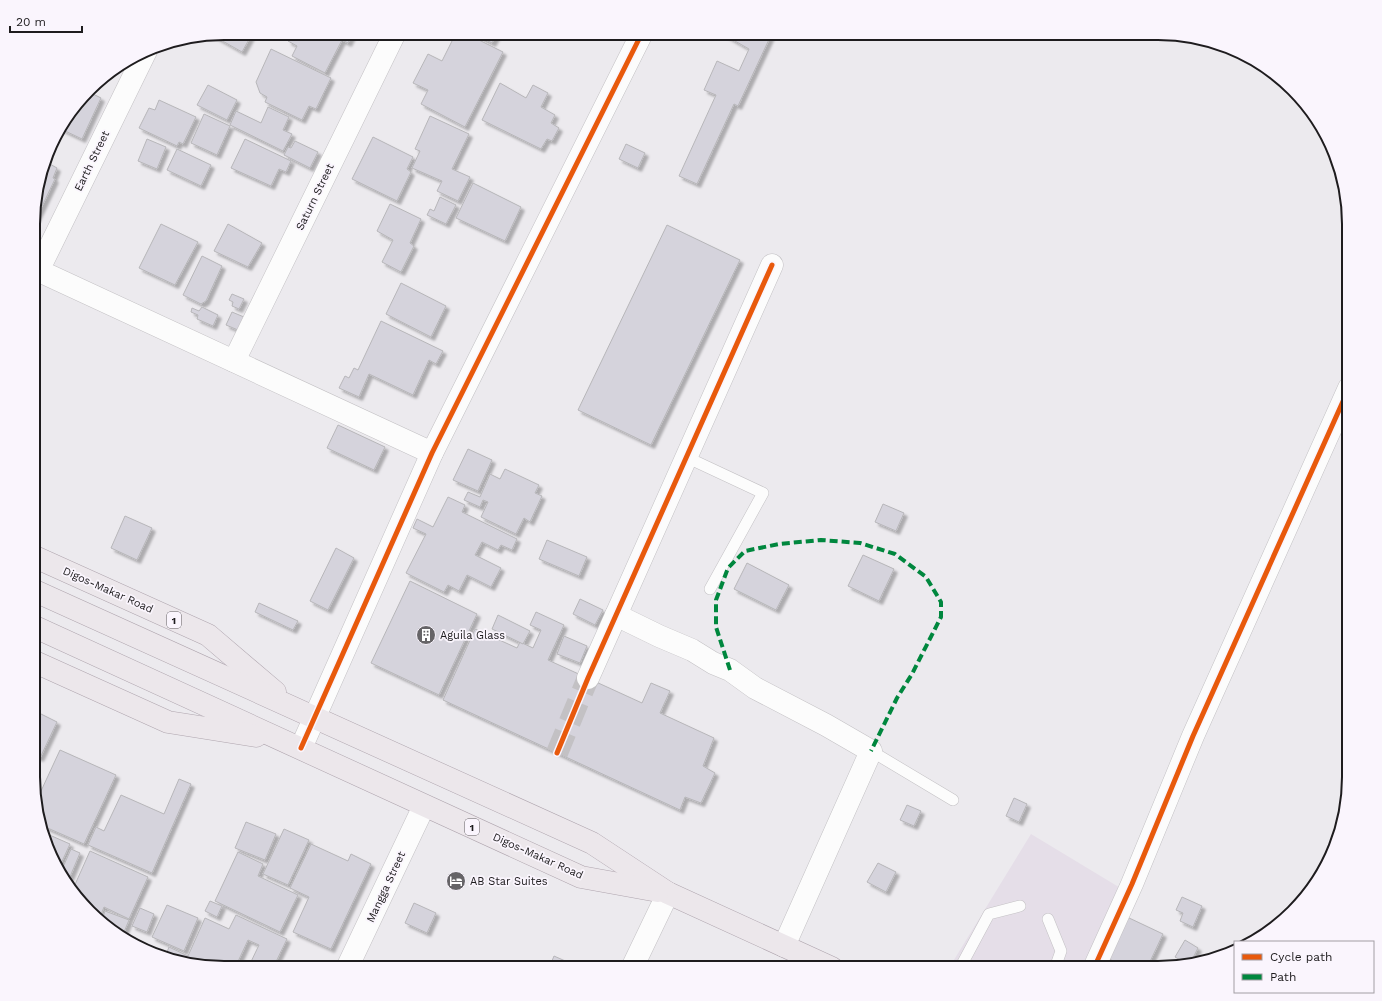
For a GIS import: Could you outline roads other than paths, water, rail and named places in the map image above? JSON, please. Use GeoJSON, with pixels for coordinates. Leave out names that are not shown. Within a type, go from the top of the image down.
{"type":"FeatureCollection","features":[{"type":"Feature","properties":{"kind":"main road","name":"Digos-Makar Road"},"geometry":{"type":"LineString","coordinates":[[40,559],[208,635],[305,714]]}},
{"type":"Feature","properties":{"kind":"main road","name":"Digos-Makar Road"},"geometry":{"type":"LineString","coordinates":[[40,593],[592,843],[668,893],[817,961]]}},
{"type":"Feature","properties":{"kind":"main road","name":"Digos-Makar Road"},"geometry":{"type":"LineString","coordinates":[[40,629],[581,877],[668,893]]}},
{"type":"Feature","properties":{"kind":"main road","name":"Digos-Makar Road"},"geometry":{"type":"LineString","coordinates":[[40,664],[168,722],[292,744]]}},
{"type":"Feature","properties":{"kind":"street","name":"Saturn Street"},"geometry":{"type":"LineString","coordinates":[[234,361],[392,40]]}},
{"type":"Feature","properties":{"kind":"street"},"geometry":{"type":"LineString","coordinates":[[292,744],[305,714],[432,453],[638,40]]}},
{"type":"Feature","properties":{"kind":"street","name":"Earth Street"},"geometry":{"type":"LineString","coordinates":[[40,262],[142,60]]}},
{"type":"Feature","properties":{"kind":"street"},"geometry":{"type":"LineString","coordinates":[[588,678],[772,265]]}},
{"type":"Feature","properties":{"kind":"street"},"geometry":{"type":"LineString","coordinates":[[40,272],[432,453]]}},
{"type":"Feature","properties":{"kind":"street"},"geometry":{"type":"LineString","coordinates":[[1097,961],[1132,884],[1193,736],[1342,404]]}},
{"type":"Feature","properties":{"kind":"street"},"geometry":{"type":"LineString","coordinates":[[616,615],[692,650],[713,663],[730,670],[755,688],[826,725],[871,751],[784,946]]}},
{"type":"Feature","properties":{"kind":"street","name":"Mangga Street"},"geometry":{"type":"LineString","coordinates":[[350,961],[424,806]]}},
{"type":"Feature","properties":{"kind":"street"},"geometry":{"type":"LineString","coordinates":[[635,961],[668,893]]}},
{"type":"Feature","properties":{"kind":"lane"},"geometry":{"type":"LineString","coordinates":[[686,457],[763,493],[710,589]]}},
{"type":"Feature","properties":{"kind":"lane"},"geometry":{"type":"LineString","coordinates":[[871,751],[953,800]]}},
{"type":"Feature","properties":{"kind":"lane"},"geometry":{"type":"LineString","coordinates":[[964,961],[990,914],[1020,906]]}},
{"type":"Feature","properties":{"kind":"lane"},"geometry":{"type":"LineString","coordinates":[[1048,919],[1061,951],[1057,961]]}},
{"type":"Feature","properties":{"kind":"tunnel"},"geometry":{"type":"LineString","coordinates":[[557,753],[588,678]]}},
{"type":"Feature","properties":{"kind":"place","name":"Aguila Glass"},"geometry":{"type":"Point","coordinates":[426,635]}},
{"type":"Feature","properties":{"kind":"place","name":"AB Star Suites"},"geometry":{"type":"Point","coordinates":[456,881]}}]}
